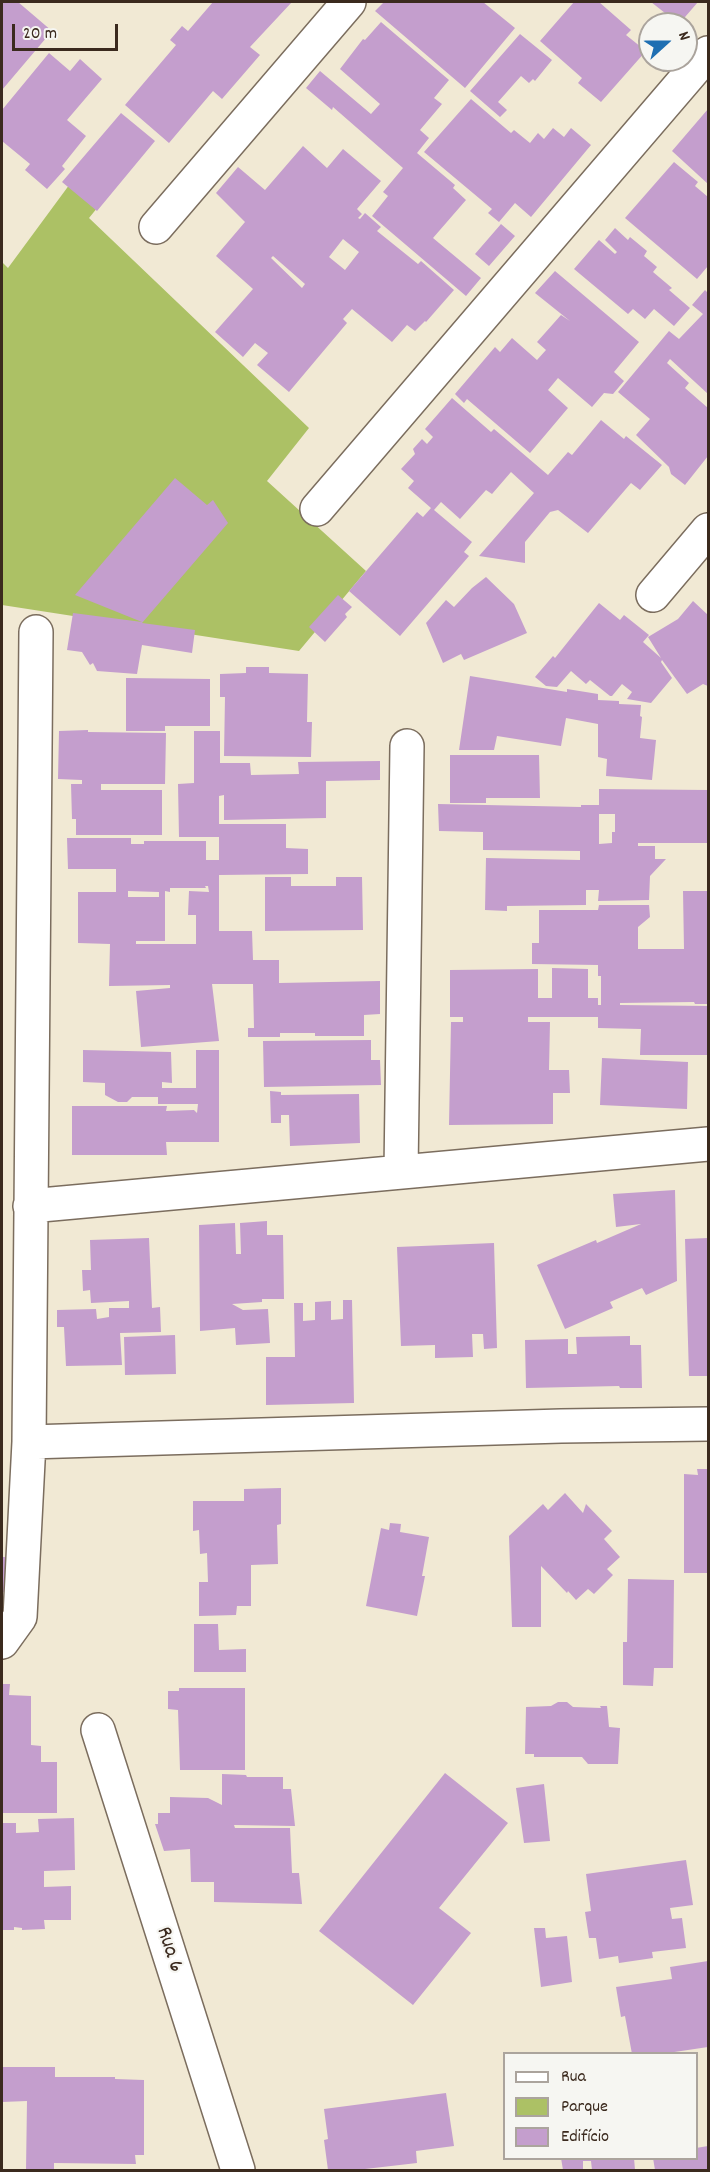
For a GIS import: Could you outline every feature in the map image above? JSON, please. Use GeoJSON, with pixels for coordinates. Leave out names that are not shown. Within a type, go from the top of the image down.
{"type":"FeatureCollection","features":[{"type":"Feature","properties":{"kind":"street"},"geometry":{"type":"LineString","coordinates":[[156,227],[349,2]]}},
{"type":"Feature","properties":{"kind":"street"},"geometry":{"type":"LineString","coordinates":[[318,509],[708,53]]}},
{"type":"Feature","properties":{"kind":"street"},"geometry":{"type":"LineString","coordinates":[[653,595],[708,530]]}},
{"type":"Feature","properties":{"kind":"street"},"geometry":{"type":"LineString","coordinates":[[2,1642],[20,1617],[29,1442],[36,632]]}},
{"type":"Feature","properties":{"kind":"street"},"geometry":{"type":"LineString","coordinates":[[401,1171],[407,746]]}},
{"type":"Feature","properties":{"kind":"street"},"geometry":{"type":"LineString","coordinates":[[30,1206],[708,1144]]}},
{"type":"Feature","properties":{"kind":"street"},"geometry":{"type":"LineString","coordinates":[[29,1442],[525,1427],[708,1424]]}},
{"type":"Feature","properties":{"kind":"street","name":"Rua 6"},"geometry":{"type":"LineString","coordinates":[[98,1730],[238,2170]]}},
{"type":"Feature","properties":{"kind":"green space"},"geometry":{"type":"Polygon","coordinates":[[[120,116],[150,143],[89,218],[309,428],[267,481],[366,571],[299,651],[2,605],[2,262],[8,268],[120,116]]]}},
{"type":"Feature","properties":{"kind":"building"},"geometry":{"type":"Polygon","coordinates":[[[2,2],[18,2],[52,31],[2,90],[2,2]]]}},
{"type":"Feature","properties":{"kind":"building"},"geometry":{"type":"Polygon","coordinates":[[[213,2],[292,2],[250,47],[260,55],[222,99],[213,91],[169,143],[125,105],[176,45],[170,40],[182,26],[188,31],[213,2]]]}},
{"type":"Feature","properties":{"kind":"building"},"geometry":{"type":"Polygon","coordinates":[[[384,2],[483,2],[515,28],[465,88],[375,11],[384,2]]]}},
{"type":"Feature","properties":{"kind":"building"},"geometry":{"type":"Polygon","coordinates":[[[574,2],[599,2],[631,30],[626,35],[638,45],[638,60],[601,102],[578,83],[582,78],[540,41],[574,2]]]}},
{"type":"Feature","properties":{"kind":"building"},"geometry":{"type":"Polygon","coordinates":[[[651,2],[698,2],[689,12],[664,12],[651,2]]]}},
{"type":"Feature","properties":{"kind":"building"},"geometry":{"type":"Polygon","coordinates":[[[381,22],[449,80],[434,98],[442,104],[420,130],[429,138],[417,153],[455,185],[453,188],[466,200],[433,238],[481,278],[466,296],[372,216],[388,196],[383,192],[403,168],[333,107],[332,110],[306,88],[320,71],[371,114],[380,104],[340,69],[363,39],[365,40],[381,22]]]}},
{"type":"Feature","properties":{"kind":"building"},"geometry":{"type":"Polygon","coordinates":[[[520,34],[552,60],[535,81],[533,79],[529,83],[521,76],[498,102],[507,110],[500,117],[470,91],[520,34]]]}},
{"type":"Feature","properties":{"kind":"building"},"geometry":{"type":"Polygon","coordinates":[[[49,53],[70,71],[80,59],[102,79],[67,120],[86,136],[62,166],[65,169],[47,189],[25,170],[30,164],[2,141],[2,110],[49,53]]]}},
{"type":"Feature","properties":{"kind":"building"},"geometry":{"type":"Polygon","coordinates":[[[471,99],[511,133],[514,130],[530,143],[538,133],[544,139],[553,128],[564,137],[571,128],[591,145],[531,217],[515,203],[499,222],[488,213],[492,209],[424,152],[471,99]]]}},
{"type":"Feature","properties":{"kind":"building"},"geometry":{"type":"Polygon","coordinates":[[[708,109],[708,184],[672,151],[708,109]]]}},
{"type":"Feature","properties":{"kind":"building"},"geometry":{"type":"Polygon","coordinates":[[[121,113],[155,141],[97,211],[62,182],[121,113]]]}},
{"type":"Feature","properties":{"kind":"building"},"geometry":{"type":"Polygon","coordinates":[[[303,146],[327,168],[343,149],[381,181],[357,209],[362,214],[358,218],[360,219],[365,213],[381,227],[377,231],[418,264],[421,261],[454,290],[426,322],[415,331],[407,325],[392,342],[352,309],[343,319],[347,323],[289,392],[257,365],[268,353],[255,343],[243,357],[215,332],[253,289],[216,256],[245,222],[216,193],[238,167],[265,190],[303,146]],[[343,239],[329,257],[345,270],[359,252],[343,239]],[[273,256],[271,258],[302,288],[305,284],[273,256]]]}},
{"type":"Feature","properties":{"kind":"building"},"geometry":{"type":"Polygon","coordinates":[[[674,162],[698,182],[695,186],[708,197],[708,266],[697,279],[625,218],[674,162]]]}},
{"type":"Feature","properties":{"kind":"building"},"geometry":{"type":"Polygon","coordinates":[[[501,224],[515,236],[489,266],[475,254],[501,224]]]}},
{"type":"Feature","properties":{"kind":"building"},"geometry":{"type":"Polygon","coordinates":[[[615,228],[628,240],[630,237],[647,251],[644,256],[657,267],[653,272],[690,308],[674,326],[654,309],[645,319],[633,309],[628,314],[574,269],[599,240],[615,254],[617,252],[605,240],[615,228]]]}},
{"type":"Feature","properties":{"kind":"building"},"geometry":{"type":"Polygon","coordinates":[[[555,271],[639,342],[614,372],[624,381],[613,394],[604,393],[592,407],[558,378],[548,390],[568,408],[530,453],[467,399],[464,403],[455,394],[495,347],[500,352],[512,338],[537,360],[546,350],[537,342],[561,315],[570,321],[535,293],[555,271]]]}},
{"type":"Feature","properties":{"kind":"building"},"geometry":{"type":"Polygon","coordinates":[[[705,290],[708,293],[708,394],[670,359],[667,363],[689,383],[685,388],[708,408],[708,456],[685,485],[671,474],[669,467],[636,435],[650,419],[618,392],[669,331],[679,339],[703,314],[692,305],[705,290]]]}},
{"type":"Feature","properties":{"kind":"building"},"geometry":{"type":"Polygon","coordinates":[[[452,398],[491,432],[494,429],[548,475],[568,452],[572,455],[601,420],[624,439],[626,436],[662,465],[640,490],[631,483],[588,533],[558,510],[550,512],[525,542],[525,563],[479,556],[534,493],[511,472],[492,494],[486,490],[460,519],[441,502],[434,510],[472,542],[464,552],[469,556],[400,636],[349,591],[417,512],[423,517],[431,508],[408,488],[414,481],[401,469],[415,454],[413,449],[422,439],[427,444],[433,437],[425,429],[452,398]]]}},
{"type":"Feature","properties":{"kind":"building"},"geometry":{"type":"Polygon","coordinates":[[[175,478],[207,505],[213,500],[228,523],[142,623],[195,630],[192,653],[142,645],[137,674],[97,671],[93,663],[90,665],[82,652],[67,650],[73,613],[142,622],[75,595],[175,478]]]}},
{"type":"Feature","properties":{"kind":"building"},"geometry":{"type":"Polygon","coordinates":[[[486,577],[514,604],[527,633],[464,660],[461,654],[443,663],[426,623],[446,600],[454,607],[486,577]]]}},
{"type":"Feature","properties":{"kind":"building"},"geometry":{"type":"Polygon","coordinates":[[[338,595],[352,607],[345,614],[347,617],[325,642],[309,627],[338,595]]]}},
{"type":"Feature","properties":{"kind":"building"},"geometry":{"type":"Polygon","coordinates":[[[693,601],[708,615],[708,686],[703,684],[687,694],[662,660],[661,662],[672,678],[651,703],[627,699],[632,692],[622,684],[610,696],[590,680],[586,684],[571,671],[557,687],[546,686],[535,677],[553,656],[555,658],[599,603],[620,620],[624,615],[649,635],[643,642],[661,658],[648,637],[678,619],[693,601]]]}},
{"type":"Feature","properties":{"kind":"building"},"geometry":{"type":"Polygon","coordinates":[[[246,667],[269,667],[269,673],[308,674],[307,722],[312,722],[311,757],[224,756],[225,697],[220,697],[220,674],[246,673],[246,667]]]}},
{"type":"Feature","properties":{"kind":"building"},"geometry":{"type":"Polygon","coordinates":[[[470,676],[567,692],[567,689],[598,694],[598,700],[641,705],[640,738],[656,740],[652,780],[606,776],[607,759],[598,757],[598,724],[566,718],[561,746],[497,736],[494,750],[459,750],[470,676]]]}},
{"type":"Feature","properties":{"kind":"building"},"geometry":{"type":"Polygon","coordinates":[[[126,678],[210,679],[210,726],[165,726],[165,731],[126,731],[126,678]]]}},
{"type":"Feature","properties":{"kind":"building"},"geometry":{"type":"Polygon","coordinates":[[[88,730],[88,732],[166,733],[165,784],[101,784],[101,790],[162,790],[162,835],[76,835],[76,819],[72,819],[71,784],[82,784],[82,780],[58,779],[59,731],[88,730]]]}},
{"type":"Feature","properties":{"kind":"building"},"geometry":{"type":"Polygon","coordinates":[[[194,731],[220,731],[220,763],[250,763],[251,775],[299,774],[298,762],[380,761],[380,780],[326,781],[326,818],[224,820],[224,795],[219,796],[219,824],[286,824],[286,848],[308,849],[308,874],[219,875],[219,931],[252,931],[253,960],[279,960],[279,983],[380,981],[380,1014],[364,1015],[364,1036],[280,1033],[280,1037],[248,1037],[248,1028],[254,1028],[253,984],[212,984],[219,1041],[141,1047],[136,991],[170,988],[170,985],[109,986],[110,944],[78,943],[78,892],[116,892],[116,869],[68,869],[67,838],[131,838],[131,844],[144,844],[144,841],[206,841],[206,860],[219,860],[219,837],[179,837],[178,784],[194,783],[194,731]],[[205,886],[206,888],[170,888],[170,892],[165,891],[165,941],[136,941],[136,944],[196,944],[196,915],[188,915],[189,891],[209,892],[208,886],[205,886]],[[128,891],[128,897],[159,897],[159,892],[128,891]]]}},
{"type":"Feature","properties":{"kind":"building"},"geometry":{"type":"Polygon","coordinates":[[[450,755],[539,755],[540,798],[486,798],[486,803],[450,803],[450,755]]]}},
{"type":"Feature","properties":{"kind":"building"},"geometry":{"type":"Polygon","coordinates":[[[599,789],[708,790],[708,843],[638,843],[638,846],[655,846],[655,859],[666,859],[650,876],[649,900],[598,901],[599,890],[586,890],[586,905],[507,906],[507,911],[485,910],[486,858],[580,860],[580,851],[483,850],[483,832],[439,831],[438,804],[581,807],[581,805],[599,805],[599,789]],[[599,814],[599,844],[612,843],[612,832],[615,832],[615,814],[599,814]]]}},
{"type":"Feature","properties":{"kind":"building"},"geometry":{"type":"Polygon","coordinates":[[[265,877],[291,877],[291,886],[336,886],[336,877],[362,877],[363,930],[265,931],[265,877]]]}},
{"type":"Feature","properties":{"kind":"building"},"geometry":{"type":"Polygon","coordinates":[[[683,891],[708,891],[708,1004],[695,1004],[694,1002],[620,1003],[620,1005],[708,1006],[708,1055],[640,1055],[641,1029],[598,1028],[598,1017],[528,1017],[528,1022],[550,1022],[549,1070],[569,1070],[570,1093],[553,1093],[553,1124],[449,1125],[451,1022],[463,1022],[463,1017],[450,1017],[450,970],[538,969],[538,998],[552,998],[552,968],[588,969],[588,998],[598,998],[598,1005],[601,1005],[601,976],[598,976],[598,965],[532,964],[532,943],[539,943],[539,910],[598,910],[599,905],[649,905],[650,917],[638,927],[638,949],[684,949],[683,891]]]}},
{"type":"Feature","properties":{"kind":"building"},"geometry":{"type":"Polygon","coordinates":[[[371,1040],[371,1060],[380,1060],[381,1085],[264,1087],[263,1041],[371,1040]]]}},
{"type":"Feature","properties":{"kind":"building"},"geometry":{"type":"Polygon","coordinates":[[[83,1050],[171,1052],[172,1083],[162,1082],[162,1088],[196,1088],[196,1050],[219,1050],[219,1142],[166,1142],[167,1155],[72,1155],[72,1106],[167,1106],[166,1111],[194,1110],[197,1113],[198,1104],[158,1104],[158,1097],[132,1097],[127,1102],[118,1102],[105,1095],[105,1083],[83,1082],[83,1050]]]}},
{"type":"Feature","properties":{"kind":"building"},"geometry":{"type":"Polygon","coordinates":[[[602,1058],[688,1062],[687,1109],[600,1105],[602,1058]]]}},
{"type":"Feature","properties":{"kind":"building"},"geometry":{"type":"Polygon","coordinates":[[[270,1091],[281,1092],[281,1095],[359,1094],[360,1143],[290,1146],[289,1115],[281,1115],[281,1123],[271,1123],[270,1091]]]}},
{"type":"Feature","properties":{"kind":"building"},"geometry":{"type":"Polygon","coordinates":[[[675,1190],[677,1281],[646,1295],[642,1288],[610,1302],[613,1308],[565,1329],[537,1265],[641,1224],[616,1227],[613,1194],[675,1190]]]}},
{"type":"Feature","properties":{"kind":"building"},"geometry":{"type":"Polygon","coordinates":[[[267,1221],[267,1235],[283,1235],[284,1299],[262,1299],[262,1302],[232,1304],[243,1310],[268,1309],[270,1343],[236,1345],[235,1328],[200,1331],[199,1225],[235,1223],[236,1254],[241,1254],[240,1223],[267,1221]]]}},
{"type":"Feature","properties":{"kind":"building"},"geometry":{"type":"Polygon","coordinates":[[[149,1238],[152,1308],[160,1307],[161,1332],[120,1333],[122,1365],[66,1366],[64,1327],[57,1327],[57,1310],[96,1309],[97,1319],[109,1317],[109,1308],[129,1308],[129,1301],[91,1303],[90,1290],[83,1291],[82,1270],[91,1270],[90,1240],[149,1238]]]}},
{"type":"Feature","properties":{"kind":"building"},"geometry":{"type":"Polygon","coordinates":[[[708,1238],[708,1376],[689,1376],[685,1239],[708,1238]]]}},
{"type":"Feature","properties":{"kind":"building"},"geometry":{"type":"Polygon","coordinates":[[[494,1243],[497,1348],[484,1349],[483,1334],[472,1334],[473,1357],[435,1358],[435,1345],[401,1346],[397,1247],[494,1243]]]}},
{"type":"Feature","properties":{"kind":"building"},"geometry":{"type":"Polygon","coordinates":[[[343,1300],[352,1300],[354,1403],[266,1405],[266,1357],[295,1357],[294,1303],[303,1303],[303,1321],[315,1320],[315,1302],[331,1301],[331,1320],[343,1319],[343,1300]]]}},
{"type":"Feature","properties":{"kind":"building"},"geometry":{"type":"Polygon","coordinates":[[[175,1335],[176,1374],[125,1375],[124,1337],[175,1335]]]}},
{"type":"Feature","properties":{"kind":"building"},"geometry":{"type":"Polygon","coordinates":[[[630,1336],[630,1345],[641,1345],[642,1388],[620,1388],[619,1386],[526,1388],[525,1340],[568,1339],[568,1354],[577,1354],[576,1337],[630,1336]]]}},
{"type":"Feature","properties":{"kind":"building"},"geometry":{"type":"Polygon","coordinates":[[[697,1469],[708,1469],[708,1573],[684,1573],[684,1474],[698,1475],[697,1469]]]}},
{"type":"Feature","properties":{"kind":"building"},"geometry":{"type":"Polygon","coordinates":[[[281,1488],[281,1524],[277,1525],[278,1564],[251,1565],[251,1606],[237,1606],[236,1615],[199,1616],[199,1582],[208,1582],[207,1553],[200,1554],[199,1530],[193,1531],[193,1501],[244,1501],[244,1489],[281,1488]]]}},
{"type":"Feature","properties":{"kind":"building"},"geometry":{"type":"Polygon","coordinates":[[[565,1493],[583,1513],[586,1504],[612,1531],[604,1539],[620,1557],[607,1569],[613,1575],[594,1594],[588,1589],[576,1600],[541,1566],[541,1627],[512,1627],[509,1536],[543,1504],[548,1510],[565,1493]]]}},
{"type":"Feature","properties":{"kind":"building"},"geometry":{"type":"Polygon","coordinates":[[[390,1523],[401,1524],[400,1532],[429,1537],[422,1576],[425,1576],[417,1616],[366,1606],[381,1528],[389,1530],[390,1523]]]}},
{"type":"Feature","properties":{"kind":"building"},"geometry":{"type":"Polygon","coordinates":[[[2,1557],[5,1557],[5,1563],[9,1563],[9,1584],[4,1587],[4,1592],[2,1592],[2,1557]]]}},
{"type":"Feature","properties":{"kind":"building"},"geometry":{"type":"Polygon","coordinates":[[[628,1579],[674,1580],[673,1668],[654,1668],[653,1686],[623,1685],[623,1642],[627,1642],[628,1579]]]}},
{"type":"Feature","properties":{"kind":"building"},"geometry":{"type":"Polygon","coordinates":[[[194,1624],[218,1624],[219,1650],[246,1649],[246,1672],[194,1672],[194,1624]]]}},
{"type":"Feature","properties":{"kind":"building"},"geometry":{"type":"Polygon","coordinates":[[[2,1684],[10,1684],[9,1695],[31,1696],[31,1745],[41,1746],[41,1762],[57,1762],[57,1813],[2,1813],[2,1684]]]}},
{"type":"Feature","properties":{"kind":"building"},"geometry":{"type":"Polygon","coordinates":[[[179,1688],[245,1688],[245,1770],[180,1770],[178,1710],[168,1709],[168,1691],[179,1691],[179,1688]]]}},
{"type":"Feature","properties":{"kind":"building"},"geometry":{"type":"Polygon","coordinates":[[[558,1702],[567,1702],[573,1707],[601,1708],[600,1706],[607,1706],[609,1727],[620,1728],[618,1764],[588,1764],[582,1757],[534,1757],[534,1754],[525,1754],[526,1707],[551,1706],[558,1702]]]}},
{"type":"Feature","properties":{"kind":"building"},"geometry":{"type":"Polygon","coordinates":[[[445,1773],[508,1823],[439,1908],[471,1933],[413,2005],[319,1931],[445,1773]]]}},
{"type":"Feature","properties":{"kind":"building"},"geometry":{"type":"Polygon","coordinates":[[[222,1774],[283,1777],[283,1789],[291,1789],[295,1826],[234,1825],[235,1828],[290,1828],[292,1873],[299,1873],[302,1904],[214,1902],[214,1882],[191,1882],[190,1849],[164,1851],[155,1824],[158,1824],[158,1813],[170,1813],[170,1797],[208,1798],[222,1805],[222,1774]]]}},
{"type":"Feature","properties":{"kind":"building"},"geometry":{"type":"Polygon","coordinates":[[[544,1784],[550,1841],[524,1843],[516,1788],[544,1784]]]}},
{"type":"Feature","properties":{"kind":"building"},"geometry":{"type":"Polygon","coordinates":[[[74,1818],[75,1870],[44,1871],[44,1887],[71,1886],[71,1920],[44,1920],[45,1929],[22,1930],[22,1928],[14,1927],[14,1930],[2,1930],[2,1823],[16,1823],[16,1833],[39,1832],[38,1819],[74,1818]]]}},
{"type":"Feature","properties":{"kind":"building"},"geometry":{"type":"Polygon","coordinates":[[[686,1860],[693,1905],[670,1908],[672,1919],[682,1918],[686,1948],[652,1952],[653,1958],[619,1963],[618,1956],[599,1959],[596,1938],[589,1938],[585,1912],[591,1911],[586,1874],[686,1860]]]}},
{"type":"Feature","properties":{"kind":"building"},"geometry":{"type":"Polygon","coordinates":[[[534,1928],[545,1928],[546,1938],[567,1936],[572,1982],[541,1987],[534,1928]]]}},
{"type":"Feature","properties":{"kind":"building"},"geometry":{"type":"Polygon","coordinates":[[[708,1961],[708,2047],[674,2052],[632,2052],[625,2016],[621,2017],[616,1987],[672,1979],[670,1967],[708,1961]]]}},
{"type":"Feature","properties":{"kind":"building"},"geometry":{"type":"Polygon","coordinates":[[[2,2067],[55,2067],[55,2077],[115,2077],[115,2079],[144,2080],[144,2155],[135,2155],[136,2164],[54,2163],[54,2170],[26,2170],[27,2101],[2,2102],[2,2067]]]}},
{"type":"Feature","properties":{"kind":"building"},"geometry":{"type":"Polygon","coordinates":[[[446,2093],[454,2146],[416,2151],[417,2163],[365,2170],[328,2170],[324,2140],[328,2139],[324,2109],[446,2093]]]}},
{"type":"Feature","properties":{"kind":"building"},"geometry":{"type":"Polygon","coordinates":[[[708,2146],[708,2170],[655,2170],[653,2160],[698,2160],[698,2148],[708,2146]]]}},
{"type":"Feature","properties":{"kind":"building"},"geometry":{"type":"Polygon","coordinates":[[[561,2160],[634,2160],[635,2170],[592,2170],[591,2161],[583,2161],[583,2170],[563,2170],[561,2160]]]}}]}
